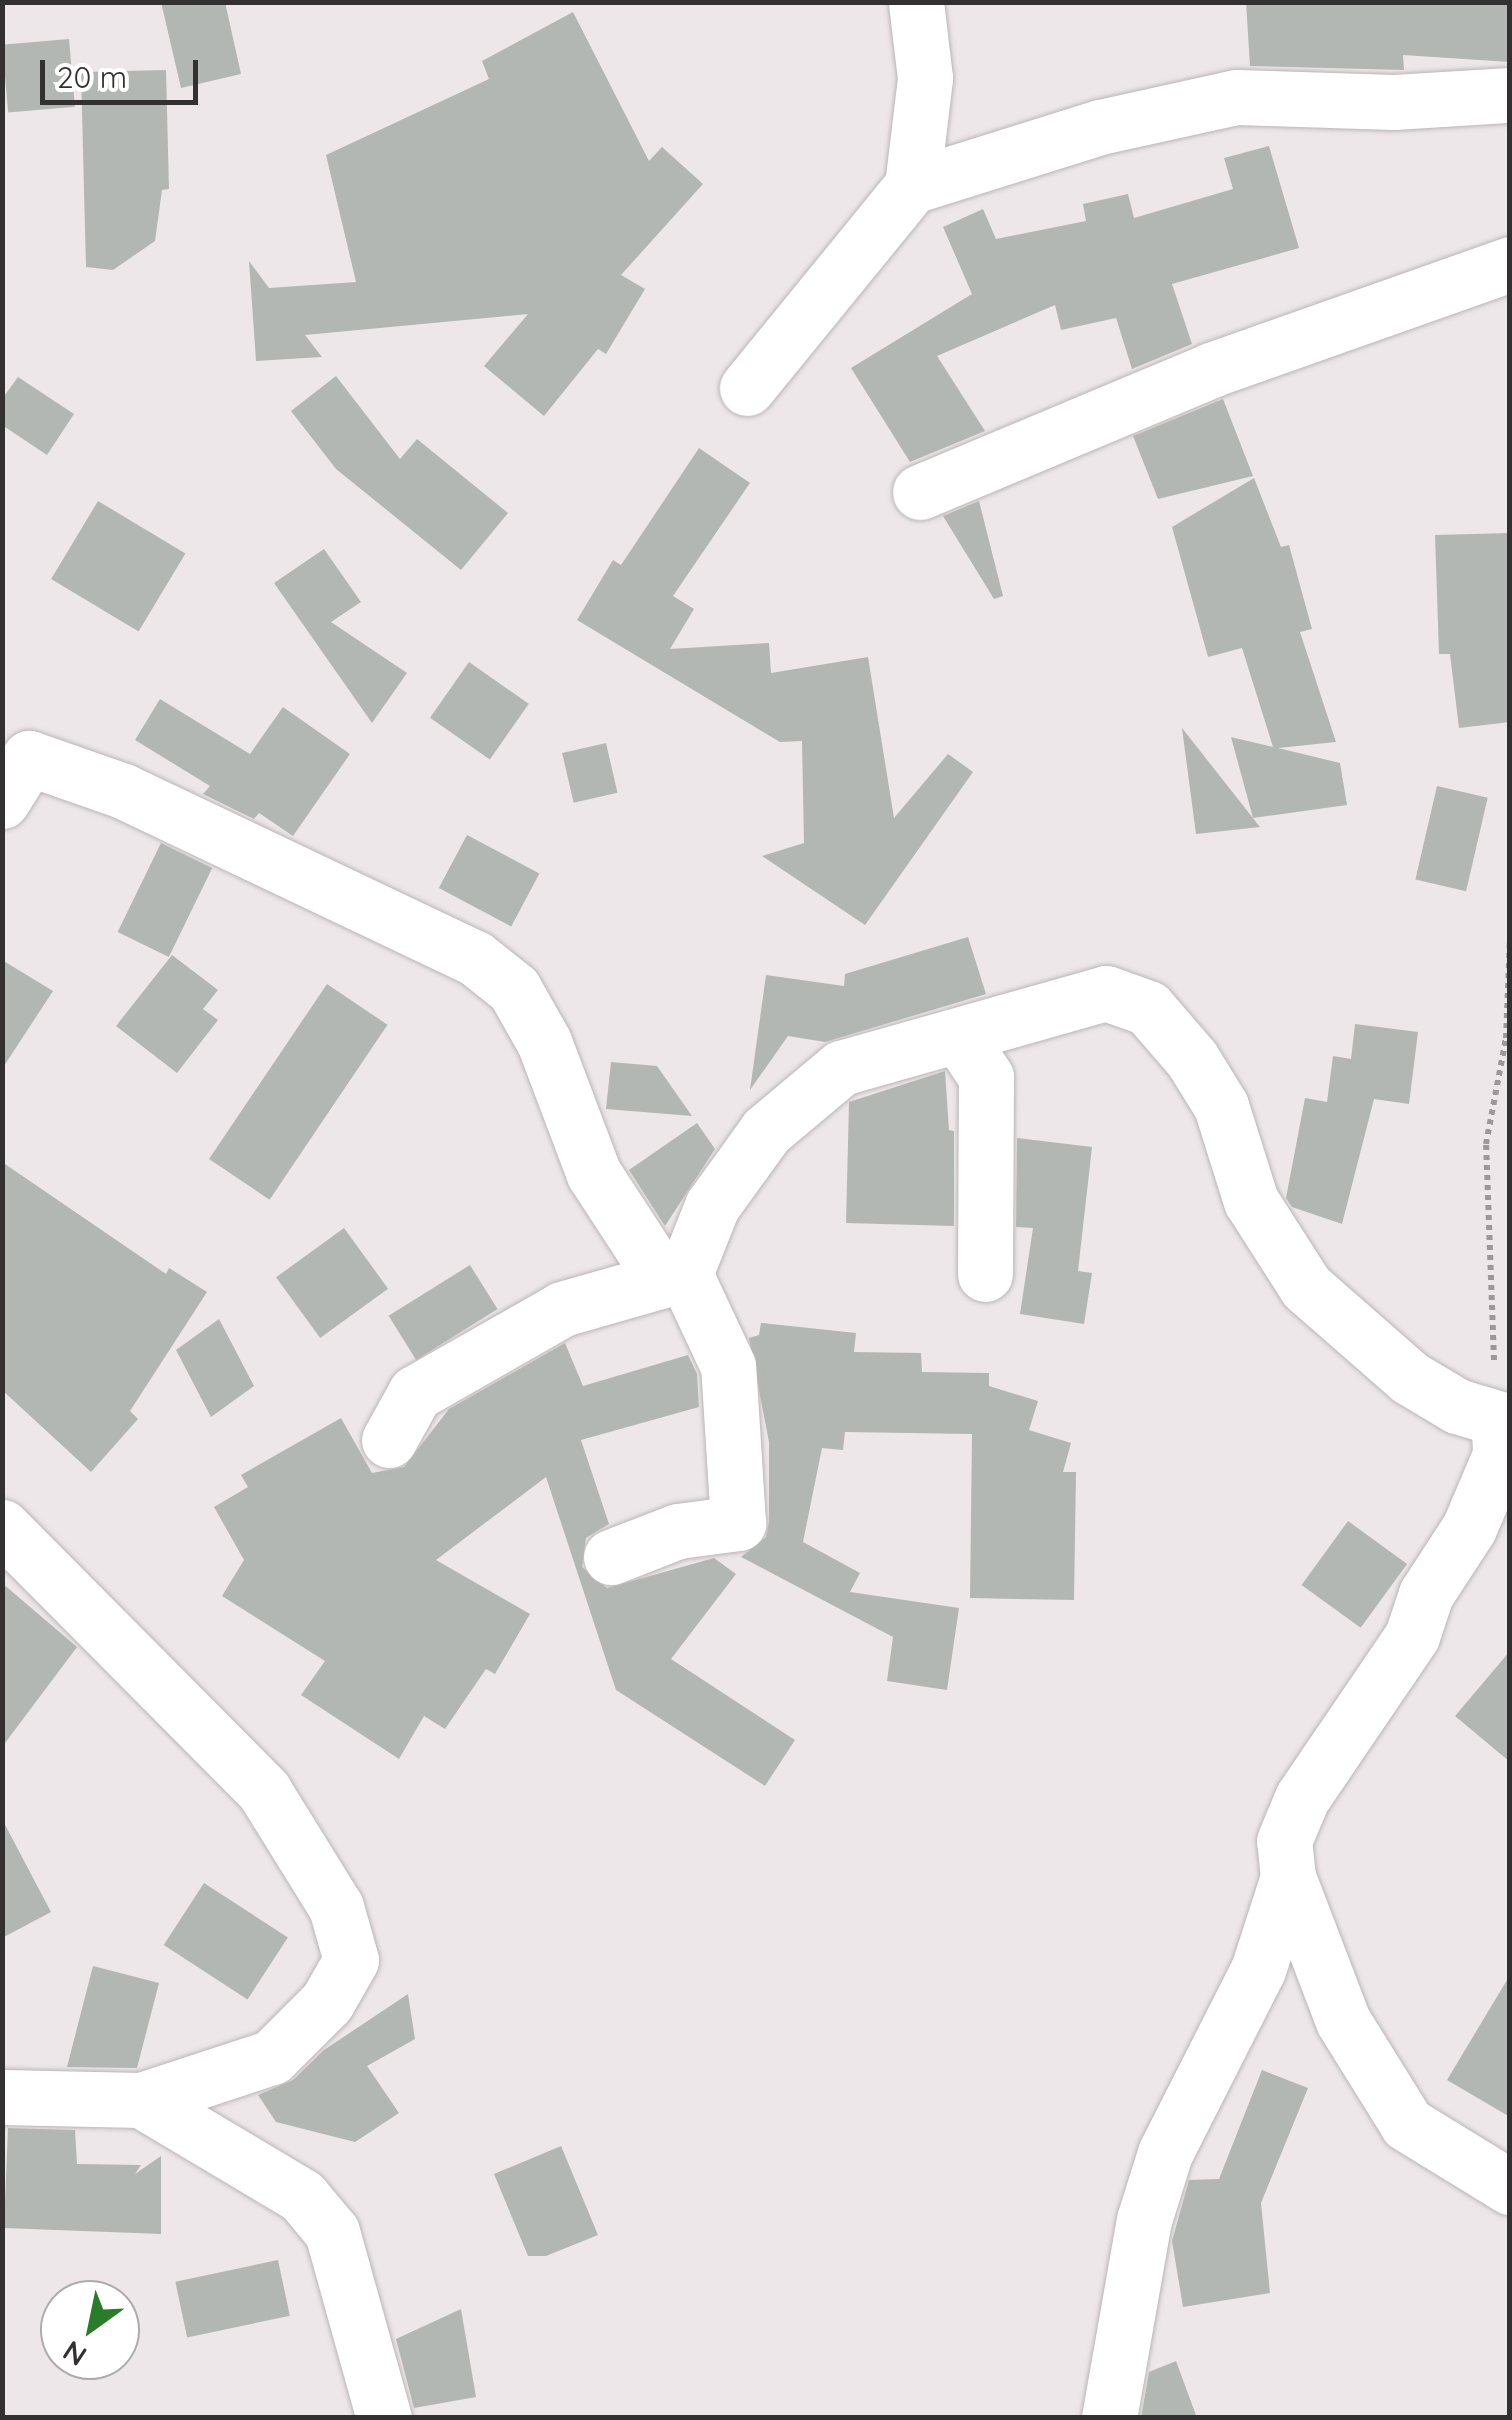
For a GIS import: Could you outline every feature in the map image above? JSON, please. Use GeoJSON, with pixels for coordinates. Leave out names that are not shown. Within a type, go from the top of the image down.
{"type":"FeatureCollection","features":[{"type":"Feature","properties":{"kind":"street"},"geometry":{"type":"LineString","coordinates":[[747,388],[912,186],[925,78],[916,2]]}},
{"type":"Feature","properties":{"kind":"street"},"geometry":{"type":"LineString","coordinates":[[912,186],[1100,127],[1237,97],[1394,102],[1510,95]]}},
{"type":"Feature","properties":{"kind":"street"},"geometry":{"type":"LineString","coordinates":[[920,492],[1211,370],[1510,264]]}},
{"type":"Feature","properties":{"kind":"street"},"geometry":{"type":"LineString","coordinates":[[11,774],[123,791],[475,958],[514,990],[544,1042],[594,1174],[674,1277],[728,1366],[738,1523],[678,1530],[610,1557]]}},
{"type":"Feature","properties":{"kind":"street"},"geometry":{"type":"LineString","coordinates":[[389,1440],[415,1393],[562,1308],[674,1277],[734,1170],[797,1100],[841,1068],[960,1038],[1106,993],[1148,1008],[1221,1106],[1250,1201],[1306,1287],[1410,1378],[1504,1422],[1500,1456],[1468,1528],[1426,1594],[1412,1636],[1302,1798],[1284,1841],[1288,1877],[1343,2021],[1408,2124],[1510,2187]]}},
{"type":"Feature","properties":{"kind":"street"},"geometry":{"type":"LineString","coordinates":[[960,1038],[986,1077],[985,1274]]}},
{"type":"Feature","properties":{"kind":"street"},"geometry":{"type":"LineString","coordinates":[[2,1527],[264,1790],[336,1907],[351,1960],[326,2002],[272,2058],[141,2100],[2,2097]]}},
{"type":"Feature","properties":{"kind":"street"},"geometry":{"type":"LineString","coordinates":[[1109,2418],[1144,2220],[1164,2153],[1258,1970],[1288,1877]]}},
{"type":"Feature","properties":{"kind":"street"},"geometry":{"type":"LineString","coordinates":[[141,2100],[302,2196],[332,2232],[384,2418]]}},
{"type":"Feature","properties":{"kind":"path"},"geometry":{"type":"LineString","coordinates":[[1504,1422],[1486,1144],[1506,1038],[1510,939]]}},
{"type":"Feature","properties":{"kind":"building"},"geometry":{"type":"Polygon","coordinates":[[[161,2],[225,2],[241,74],[181,88],[161,2]]]}},
{"type":"Feature","properties":{"kind":"building"},"geometry":{"type":"Polygon","coordinates":[[[1246,2],[1510,2],[1510,62],[1403,55],[1404,70],[1250,66],[1246,2]]]}},
{"type":"Feature","properties":{"kind":"building"},"geometry":{"type":"Polygon","coordinates":[[[573,12],[649,161],[662,147],[703,184],[621,275],[645,289],[606,354],[598,349],[544,416],[484,366],[528,314],[305,335],[322,357],[256,361],[249,261],[269,288],[356,282],[326,155],[489,79],[482,61],[573,12]]]}},
{"type":"Feature","properties":{"kind":"building"},"geometry":{"type":"Polygon","coordinates":[[[69,39],[75,107],[8,113],[2,45],[69,39]]]}},
{"type":"Feature","properties":{"kind":"building"},"geometry":{"type":"Polygon","coordinates":[[[166,70],[169,189],[162,190],[155,241],[113,270],[86,267],[81,72],[166,70]]]}},
{"type":"Feature","properties":{"kind":"building"},"geometry":{"type":"Polygon","coordinates":[[[1269,146],[1299,248],[1172,284],[1192,344],[1132,369],[1116,318],[1061,330],[1055,305],[937,356],[985,431],[910,462],[851,368],[972,294],[943,227],[983,209],[996,239],[1086,221],[1083,204],[1128,194],[1134,218],[1233,189],[1224,158],[1269,146]]]}},
{"type":"Feature","properties":{"kind":"building"},"geometry":{"type":"Polygon","coordinates":[[[336,376],[400,459],[417,439],[508,513],[461,570],[336,469],[291,411],[336,376]]]}},
{"type":"Feature","properties":{"kind":"building"},"geometry":{"type":"Polygon","coordinates":[[[18,377],[74,414],[47,455],[2,425],[2,399],[18,377]]]}},
{"type":"Feature","properties":{"kind":"building"},"geometry":{"type":"Polygon","coordinates":[[[1223,399],[1253,476],[1158,499],[1133,436],[1223,399]]]}},
{"type":"Feature","properties":{"kind":"building"},"geometry":{"type":"Polygon","coordinates":[[[699,448],[750,483],[673,596],[694,609],[670,649],[769,643],[771,673],[868,657],[894,818],[948,754],[973,772],[865,925],[762,856],[804,843],[802,741],[780,742],[577,620],[613,560],[621,565],[699,448]]]}},
{"type":"Feature","properties":{"kind":"building"},"geometry":{"type":"Polygon","coordinates":[[[1254,478],[1281,547],[1289,545],[1312,629],[1300,632],[1336,742],[1278,748],[1340,763],[1347,805],[1253,818],[1231,737],[1273,747],[1242,648],[1208,657],[1172,527],[1254,478]]]}},
{"type":"Feature","properties":{"kind":"building"},"geometry":{"type":"Polygon","coordinates":[[[98,501],[185,554],[139,632],[51,579],[98,501]]]}},
{"type":"Feature","properties":{"kind":"building"},"geometry":{"type":"Polygon","coordinates":[[[979,501],[1003,596],[994,599],[943,516],[979,501]]]}},
{"type":"Feature","properties":{"kind":"building"},"geometry":{"type":"Polygon","coordinates":[[[1510,533],[1510,722],[1459,728],[1450,654],[1439,654],[1435,535],[1510,533]]]}},
{"type":"Feature","properties":{"kind":"building"},"geometry":{"type":"Polygon","coordinates":[[[324,549],[361,602],[331,622],[407,673],[372,723],[274,583],[324,549]]]}},
{"type":"Feature","properties":{"kind":"building"},"geometry":{"type":"Polygon","coordinates":[[[469,662],[529,704],[490,760],[430,718],[469,662]]]}},
{"type":"Feature","properties":{"kind":"building"},"geometry":{"type":"Polygon","coordinates":[[[160,699],[250,754],[283,707],[350,754],[293,836],[259,813],[254,819],[203,794],[210,786],[135,740],[160,699]]]}},
{"type":"Feature","properties":{"kind":"building"},"geometry":{"type":"Polygon","coordinates":[[[1182,728],[1260,827],[1196,834],[1182,728]]]}},
{"type":"Feature","properties":{"kind":"building"},"geometry":{"type":"Polygon","coordinates":[[[606,743],[617,793],[574,803],[562,753],[606,743]]]}},
{"type":"Feature","properties":{"kind":"building"},"geometry":{"type":"Polygon","coordinates":[[[1437,786],[1488,798],[1466,891],[1415,880],[1437,786]]]}},
{"type":"Feature","properties":{"kind":"building"},"geometry":{"type":"Polygon","coordinates":[[[467,835],[539,873],[511,926],[439,888],[467,835]]]}},
{"type":"Feature","properties":{"kind":"building"},"geometry":{"type":"Polygon","coordinates":[[[161,843],[212,868],[169,957],[118,932],[161,843]]]}},
{"type":"Feature","properties":{"kind":"building"},"geometry":{"type":"Polygon","coordinates":[[[968,937],[986,994],[825,1042],[788,1036],[750,1090],[766,975],[844,986],[845,974],[968,937]]]}},
{"type":"Feature","properties":{"kind":"building"},"geometry":{"type":"Polygon","coordinates":[[[172,955],[218,990],[203,1009],[218,1020],[177,1073],[116,1026],[172,955]]]}},
{"type":"Feature","properties":{"kind":"building"},"geometry":{"type":"Polygon","coordinates":[[[2,960],[53,991],[2,1069],[2,960]]]}},
{"type":"Feature","properties":{"kind":"building"},"geometry":{"type":"Polygon","coordinates":[[[327,984],[388,1025],[270,1200],[209,1159],[327,984]]]}},
{"type":"Feature","properties":{"kind":"building"},"geometry":{"type":"Polygon","coordinates":[[[1355,1024],[1418,1032],[1409,1104],[1374,1099],[1342,1224],[1292,1207],[1286,1198],[1305,1098],[1327,1102],[1333,1056],[1351,1059],[1355,1024]]]}},
{"type":"Feature","properties":{"kind":"building"},"geometry":{"type":"Polygon","coordinates":[[[611,1062],[657,1066],[692,1116],[606,1109],[611,1062]]]}},
{"type":"Feature","properties":{"kind":"building"},"geometry":{"type":"Polygon","coordinates":[[[945,1071],[949,1130],[954,1131],[954,1226],[846,1223],[849,1102],[945,1071]]]}},
{"type":"Feature","properties":{"kind":"building"},"geometry":{"type":"Polygon","coordinates":[[[697,1123],[715,1149],[665,1226],[629,1170],[697,1123]]]}},
{"type":"Feature","properties":{"kind":"building"},"geometry":{"type":"Polygon","coordinates":[[[1017,1138],[1092,1147],[1078,1271],[1092,1273],[1084,1324],[1020,1314],[1033,1228],[1016,1227],[1017,1138]]]}},
{"type":"Feature","properties":{"kind":"building"},"geometry":{"type":"Polygon","coordinates":[[[2,1162],[166,1274],[169,1268],[207,1292],[130,1411],[138,1419],[91,1472],[2,1390],[2,1162]]]}},
{"type":"Feature","properties":{"kind":"building"},"geometry":{"type":"Polygon","coordinates":[[[344,1228],[388,1289],[320,1338],[276,1277],[344,1228]]]}},
{"type":"Feature","properties":{"kind":"building"},"geometry":{"type":"Polygon","coordinates":[[[470,1265],[498,1309],[416,1360],[389,1316],[470,1265]]]}},
{"type":"Feature","properties":{"kind":"building"},"geometry":{"type":"Polygon","coordinates":[[[219,1319],[254,1386],[211,1417],[176,1350],[219,1319]]]}},
{"type":"Feature","properties":{"kind":"building"},"geometry":{"type":"Polygon","coordinates":[[[761,1323],[856,1333],[854,1352],[921,1353],[922,1372],[989,1373],[989,1386],[1038,1401],[1029,1430],[1071,1443],[1063,1472],[1076,1472],[1074,1600],[970,1598],[972,1434],[845,1432],[843,1450],[822,1448],[803,1542],[860,1573],[850,1592],[959,1608],[947,1690],[887,1681],[893,1637],[741,1557],[766,1537],[769,1522],[769,1442],[749,1338],[759,1335],[761,1323]]]}},
{"type":"Feature","properties":{"kind":"building"},"geometry":{"type":"Polygon","coordinates":[[[565,1343],[583,1386],[688,1355],[697,1374],[699,1407],[581,1440],[609,1524],[586,1538],[582,1567],[607,1588],[714,1558],[736,1574],[671,1659],[795,1740],[765,1786],[616,1690],[546,1477],[436,1560],[530,1614],[495,1674],[486,1669],[445,1729],[424,1716],[399,1759],[301,1695],[325,1661],[222,1596],[244,1560],[214,1507],[248,1487],[241,1475],[341,1418],[372,1473],[404,1467],[449,1409],[565,1343]]]}},
{"type":"Feature","properties":{"kind":"building"},"geometry":{"type":"Polygon","coordinates":[[[1348,1521],[1407,1564],[1361,1628],[1302,1585],[1348,1521]]]}},
{"type":"Feature","properties":{"kind":"building"},"geometry":{"type":"Polygon","coordinates":[[[2,1583],[77,1647],[2,1747],[2,1583]]]}},
{"type":"Feature","properties":{"kind":"building"},"geometry":{"type":"Polygon","coordinates":[[[1510,1651],[1510,1762],[1455,1716],[1510,1651]]]}},
{"type":"Feature","properties":{"kind":"building"},"geometry":{"type":"Polygon","coordinates":[[[2,1819],[51,1912],[2,1938],[2,1819]]]}},
{"type":"Feature","properties":{"kind":"building"},"geometry":{"type":"Polygon","coordinates":[[[204,1883],[288,1937],[248,2000],[164,1945],[204,1883]]]}},
{"type":"Feature","properties":{"kind":"building"},"geometry":{"type":"Polygon","coordinates":[[[93,1966],[159,1983],[137,2068],[67,2067],[93,1966]]]}},
{"type":"Feature","properties":{"kind":"building"},"geometry":{"type":"Polygon","coordinates":[[[1510,1975],[1510,2117],[1447,2080],[1510,1975]]]}},
{"type":"Feature","properties":{"kind":"building"},"geometry":{"type":"Polygon","coordinates":[[[408,1994],[415,2039],[367,2066],[399,2113],[355,2142],[276,2122],[258,2095],[293,2080],[324,2050],[408,1994]]]}},
{"type":"Feature","properties":{"kind":"building"},"geometry":{"type":"Polygon","coordinates":[[[1262,2070],[1308,2088],[1261,2203],[1270,2293],[1183,2307],[1172,2241],[1189,2180],[1219,2179],[1262,2070]]]}},
{"type":"Feature","properties":{"kind":"building"},"geometry":{"type":"Polygon","coordinates":[[[8,2128],[75,2130],[77,2164],[141,2165],[135,2174],[161,2156],[161,2234],[4,2228],[8,2128]]]}},
{"type":"Feature","properties":{"kind":"building"},"geometry":{"type":"Polygon","coordinates":[[[561,2146],[598,2235],[546,2256],[528,2256],[494,2174],[561,2146]]]}},
{"type":"Feature","properties":{"kind":"building"},"geometry":{"type":"Polygon","coordinates":[[[278,2260],[290,2316],[187,2338],[175,2282],[278,2260]]]}},
{"type":"Feature","properties":{"kind":"building"},"geometry":{"type":"Polygon","coordinates":[[[461,2309],[476,2397],[414,2408],[396,2339],[461,2309]]]}},
{"type":"Feature","properties":{"kind":"building"},"geometry":{"type":"Polygon","coordinates":[[[1176,2361],[1197,2418],[1141,2418],[1149,2372],[1176,2361]]]}}]}
